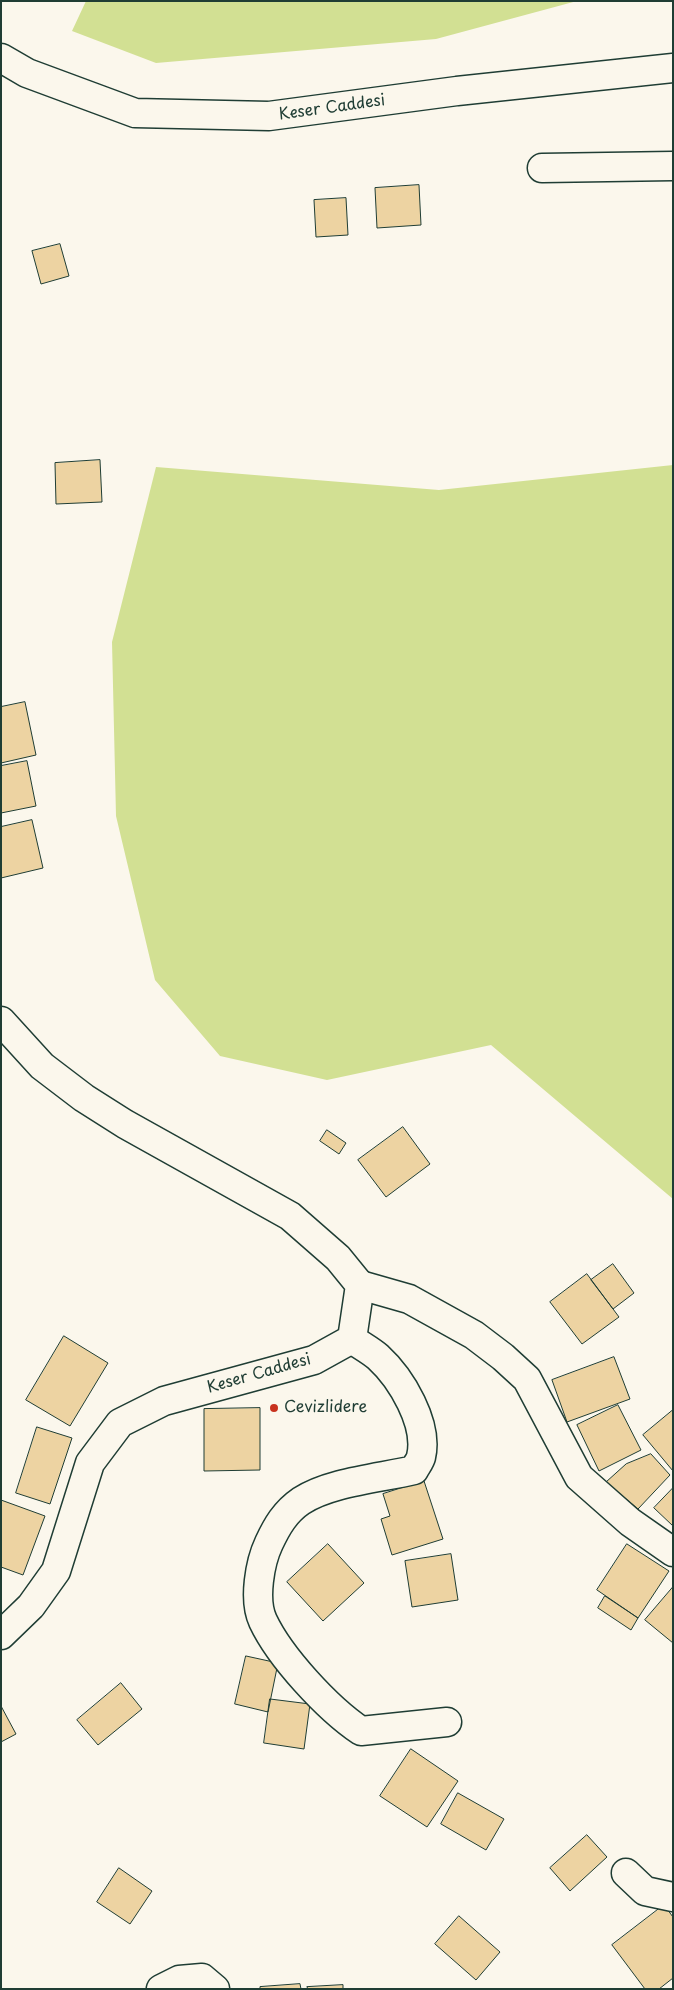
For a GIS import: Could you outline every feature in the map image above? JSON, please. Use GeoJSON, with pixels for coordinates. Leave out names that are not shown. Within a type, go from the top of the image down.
{"type":"FeatureCollection","features":[{"type":"Feature","properties":{"kind":"street","name":"Keser Caddesi"},"geometry":{"type":"LineString","coordinates":[[1,58],[27,73],[136,113],[269,116],[457,91],[673,68]]}},
{"type":"Feature","properties":{"kind":"street"},"geometry":{"type":"LineString","coordinates":[[542,168],[673,166]]}},
{"type":"Feature","properties":{"kind":"street"},"geometry":{"type":"LineString","coordinates":[[1,1021],[42,1066],[84,1098],[125,1124],[290,1216],[338,1258],[360,1285],[409,1299],[474,1335],[503,1357],[527,1379],[579,1478],[630,1522],[673,1552]]}},
{"type":"Feature","properties":{"kind":"street"},"geometry":{"type":"LineString","coordinates":[[360,1285],[352,1339],[377,1356],[401,1383],[415,1412],[422,1435],[421,1457],[414,1470],[315,1493],[300,1502],[280,1519],[264,1553],[258,1583],[262,1619],[290,1664],[349,1723],[360,1731],[446,1722]]}},
{"type":"Feature","properties":{"kind":"street","name":"Keser Caddesi"},"geometry":{"type":"LineString","coordinates":[[1,1635],[31,1606],[56,1571],[90,1463],[120,1424],[164,1400],[314,1360],[352,1339]]}},
{"type":"Feature","properties":{"kind":"street"},"geometry":{"type":"LineString","coordinates":[[626,1873],[645,1891],[673,1897]]}},
{"type":"Feature","properties":{"kind":"street"},"geometry":{"type":"LineString","coordinates":[[161,1989],[179,1980],[202,1978],[215,1989]]}},
{"type":"Feature","properties":{"kind":"green space"},"geometry":{"type":"Polygon","coordinates":[[[86,1],[577,1],[436,39],[156,63],[72,31],[86,1]]]}},
{"type":"Feature","properties":{"kind":"green space"},"geometry":{"type":"Polygon","coordinates":[[[673,465],[673,1199],[491,1045],[327,1080],[220,1056],[155,980],[116,816],[112,642],[156,467],[439,490],[673,465]]]}},
{"type":"Feature","properties":{"kind":"building"},"geometry":{"type":"Polygon","coordinates":[[[419,185],[421,225],[377,228],[375,188],[419,185]]]}},
{"type":"Feature","properties":{"kind":"building"},"geometry":{"type":"Polygon","coordinates":[[[346,198],[348,235],[316,237],[314,200],[346,198]]]}},
{"type":"Feature","properties":{"kind":"building"},"geometry":{"type":"Polygon","coordinates":[[[60,244],[69,276],[41,284],[32,251],[60,244]]]}},
{"type":"Feature","properties":{"kind":"building"},"geometry":{"type":"Polygon","coordinates":[[[100,460],[102,502],[56,504],[55,463],[100,460]]]}},
{"type":"Feature","properties":{"kind":"building"},"geometry":{"type":"Polygon","coordinates":[[[25,702],[36,755],[1,763],[1,707],[25,702]]]}},
{"type":"Feature","properties":{"kind":"building"},"geometry":{"type":"Polygon","coordinates":[[[27,761],[36,806],[1,813],[1,766],[27,761]]]}},
{"type":"Feature","properties":{"kind":"building"},"geometry":{"type":"Polygon","coordinates":[[[32,820],[43,868],[1,878],[1,827],[32,820]]]}},
{"type":"Feature","properties":{"kind":"building"},"geometry":{"type":"Polygon","coordinates":[[[403,1127],[430,1164],[386,1197],[358,1160],[403,1127]]]}},
{"type":"Feature","properties":{"kind":"building"},"geometry":{"type":"Polygon","coordinates":[[[327,1130],[346,1143],[339,1154],[320,1141],[327,1130]]]}},
{"type":"Feature","properties":{"kind":"building"},"geometry":{"type":"Polygon","coordinates":[[[613,1264],[634,1293],[613,1309],[591,1280],[613,1264]]]}},
{"type":"Feature","properties":{"kind":"building"},"geometry":{"type":"Polygon","coordinates":[[[587,1274],[619,1317],[582,1344],[550,1302],[587,1274]]]}},
{"type":"Feature","properties":{"kind":"building"},"geometry":{"type":"Polygon","coordinates":[[[64,1336],[108,1363],[70,1426],[26,1400],[64,1336]]]}},
{"type":"Feature","properties":{"kind":"building"},"geometry":{"type":"Polygon","coordinates":[[[614,1357],[630,1399],[567,1422],[552,1380],[614,1357]]]}},
{"type":"Feature","properties":{"kind":"building"},"geometry":{"type":"Polygon","coordinates":[[[618,1405],[641,1450],[599,1471],[577,1425],[618,1405]]]}},
{"type":"Feature","properties":{"kind":"building"},"geometry":{"type":"Polygon","coordinates":[[[260,1408],[260,1470],[204,1471],[204,1409],[260,1408]]]}},
{"type":"Feature","properties":{"kind":"building"},"geometry":{"type":"Polygon","coordinates":[[[673,1410],[673,1471],[643,1435],[673,1410]]]}},
{"type":"Feature","properties":{"kind":"building"},"geometry":{"type":"Polygon","coordinates":[[[37,1427],[72,1438],[50,1504],[16,1493],[37,1427]]]}},
{"type":"Feature","properties":{"kind":"building"},"geometry":{"type":"Polygon","coordinates":[[[651,1454],[670,1475],[638,1509],[606,1482],[626,1464],[651,1454]]]}},
{"type":"Feature","properties":{"kind":"building"},"geometry":{"type":"Polygon","coordinates":[[[424,1481],[443,1539],[392,1555],[381,1519],[390,1516],[383,1494],[424,1481]]]}},
{"type":"Feature","properties":{"kind":"building"},"geometry":{"type":"Polygon","coordinates":[[[673,1488],[673,1526],[654,1508],[673,1488]]]}},
{"type":"Feature","properties":{"kind":"building"},"geometry":{"type":"Polygon","coordinates":[[[1,1500],[45,1516],[23,1575],[1,1567],[1,1500]]]}},
{"type":"Feature","properties":{"kind":"building"},"geometry":{"type":"Polygon","coordinates":[[[328,1544],[364,1583],[323,1621],[287,1582],[328,1544]]]}},
{"type":"Feature","properties":{"kind":"building"},"geometry":{"type":"Polygon","coordinates":[[[627,1544],[669,1571],[638,1618],[597,1590],[627,1544]]]}},
{"type":"Feature","properties":{"kind":"building"},"geometry":{"type":"Polygon","coordinates":[[[451,1554],[458,1600],[412,1607],[405,1561],[451,1554]]]}},
{"type":"Feature","properties":{"kind":"building"},"geometry":{"type":"Polygon","coordinates":[[[673,1587],[673,1643],[645,1620],[673,1587]]]}},
{"type":"Feature","properties":{"kind":"building"},"geometry":{"type":"Polygon","coordinates":[[[605,1596],[638,1618],[631,1630],[598,1608],[605,1596]]]}},
{"type":"Feature","properties":{"kind":"building"},"geometry":{"type":"Polygon","coordinates":[[[246,1656],[278,1663],[268,1712],[235,1704],[246,1656]]]}},
{"type":"Feature","properties":{"kind":"building"},"geometry":{"type":"Polygon","coordinates":[[[121,1683],[142,1709],[98,1745],[77,1720],[121,1683]]]}},
{"type":"Feature","properties":{"kind":"building"},"geometry":{"type":"Polygon","coordinates":[[[270,1699],[310,1704],[304,1749],[264,1743],[270,1699]]]}},
{"type":"Feature","properties":{"kind":"building"},"geometry":{"type":"Polygon","coordinates":[[[1,1706],[16,1734],[1,1742],[1,1706]]]}},
{"type":"Feature","properties":{"kind":"building"},"geometry":{"type":"Polygon","coordinates":[[[411,1749],[458,1781],[427,1827],[380,1796],[411,1749]]]}},
{"type":"Feature","properties":{"kind":"building"},"geometry":{"type":"Polygon","coordinates":[[[458,1793],[504,1819],[486,1850],[441,1824],[458,1793]]]}},
{"type":"Feature","properties":{"kind":"building"},"geometry":{"type":"Polygon","coordinates":[[[587,1835],[607,1857],[570,1891],[550,1868],[587,1835]]]}},
{"type":"Feature","properties":{"kind":"building"},"geometry":{"type":"Polygon","coordinates":[[[119,1868],[152,1891],[130,1924],[97,1902],[119,1868]]]}},
{"type":"Feature","properties":{"kind":"building"},"geometry":{"type":"Polygon","coordinates":[[[664,1905],[673,1917],[673,1978],[659,1989],[645,1989],[612,1945],[664,1905]]]}},
{"type":"Feature","properties":{"kind":"building"},"geometry":{"type":"Polygon","coordinates":[[[459,1916],[500,1952],[476,1980],[435,1944],[459,1916]]]}},
{"type":"Feature","properties":{"kind":"building"},"geometry":{"type":"Polygon","coordinates":[[[300,1984],[301,1989],[260,1989],[260,1987],[300,1984]]]}},
{"type":"Feature","properties":{"kind":"building"},"geometry":{"type":"Polygon","coordinates":[[[343,1985],[343,1989],[308,1989],[307,1987],[343,1985]]]}},
{"type":"Feature","properties":{"kind":"place","name":"Cevizlidere"},"geometry":{"type":"Point","coordinates":[274,1408]}}]}
